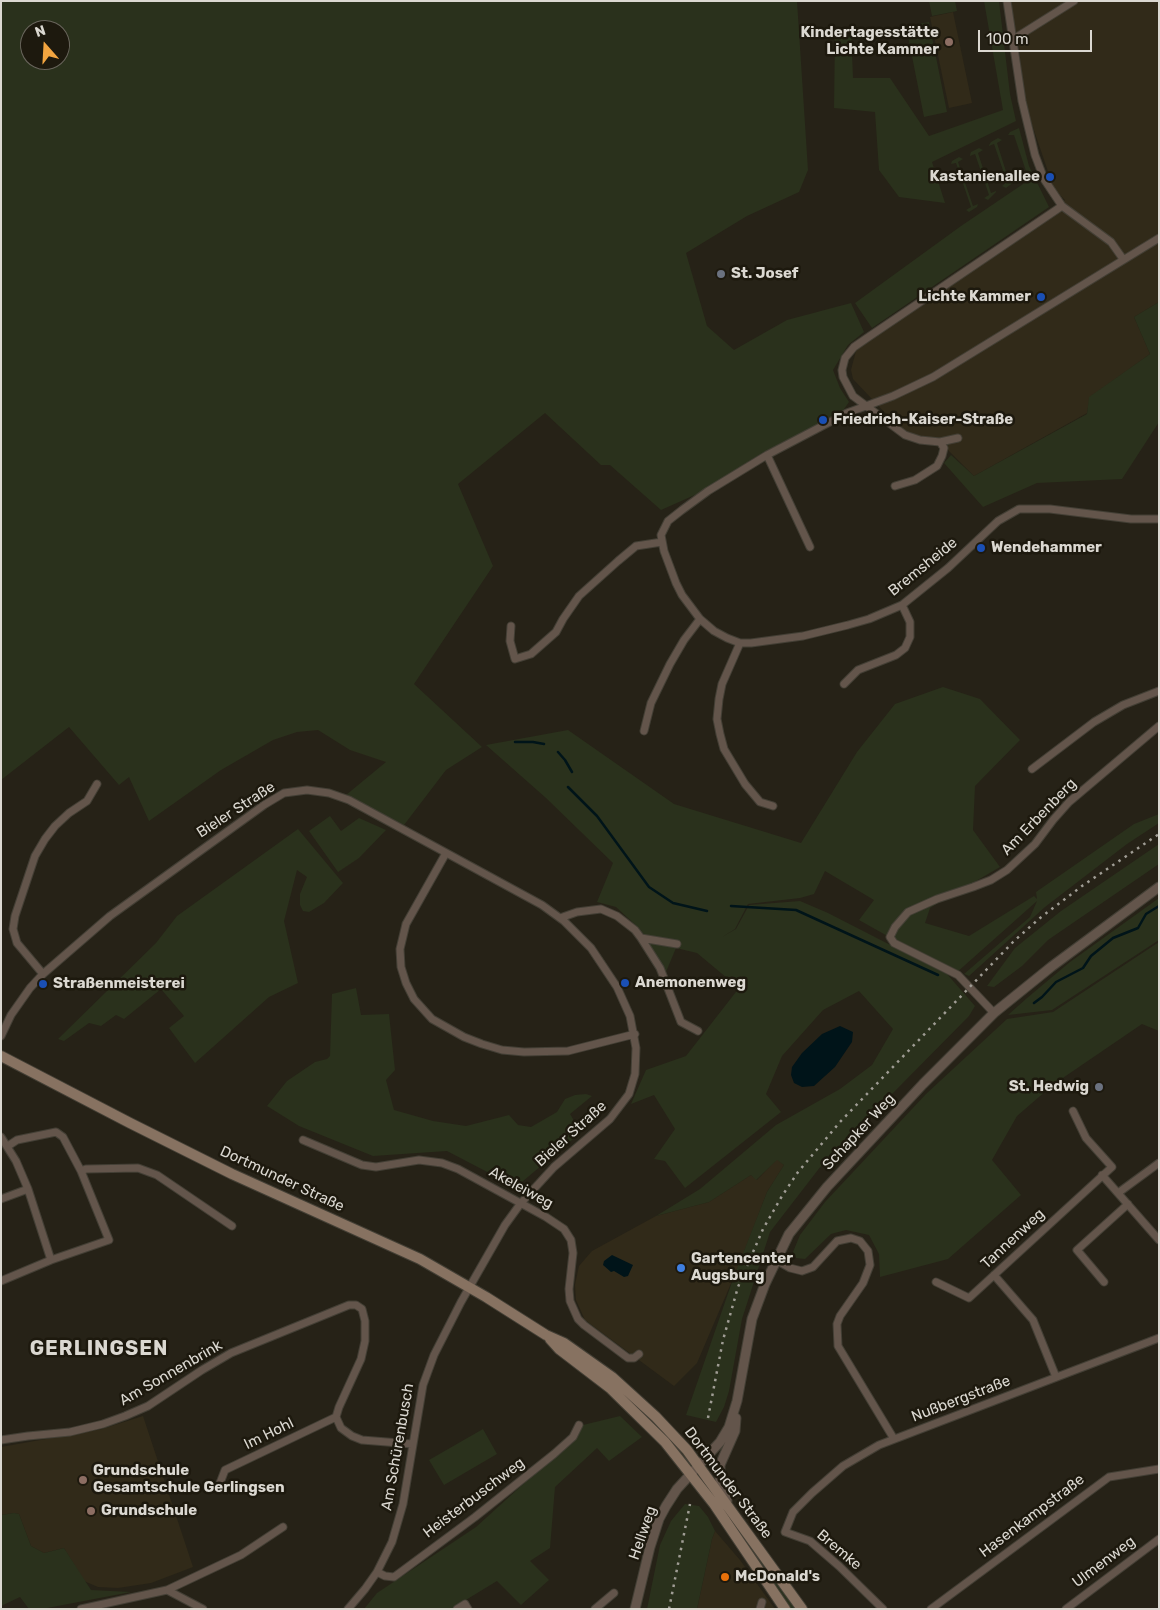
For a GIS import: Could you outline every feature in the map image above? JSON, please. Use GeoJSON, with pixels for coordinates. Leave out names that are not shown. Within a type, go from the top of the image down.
{"type":"FeatureCollection","features":[{"type":"Feature","properties":{"kind":"main road","name":"Dortmunder Straße"},"geometry":{"type":"LineString","coordinates":[[1,1056],[232,1174],[420,1259],[470,1287],[546,1335],[564,1343],[612,1376],[673,1434],[699,1465],[802,1609]]}},
{"type":"Feature","properties":{"kind":"main road","name":"Dortmunder Straße"},"geometry":{"type":"LineString","coordinates":[[546,1335],[559,1348],[592,1372],[630,1406],[665,1442],[714,1504],[785,1609]]}},
{"type":"Feature","properties":{"kind":"street"},"geometry":{"type":"LineString","coordinates":[[1007,1],[1022,101],[1035,155],[1044,179],[1062,206],[1111,242],[1123,259]]}},
{"type":"Feature","properties":{"kind":"street"},"geometry":{"type":"LineString","coordinates":[[1012,40],[1074,1]]}},
{"type":"Feature","properties":{"kind":"street"},"geometry":{"type":"LineString","coordinates":[[958,438],[940,442],[920,440],[905,435],[865,406],[853,396],[843,377],[843,364],[848,352],[1062,206]]}},
{"type":"Feature","properties":{"kind":"street"},"geometry":{"type":"LineString","coordinates":[[773,806],[760,802],[744,784],[724,750],[717,719],[719,698],[722,684],[740,643],[714,631],[700,619],[682,595],[662,542],[663,529],[668,521],[708,491],[767,455],[847,413],[933,377],[1159,238]]}},
{"type":"Feature","properties":{"kind":"street"},"geometry":{"type":"LineString","coordinates":[[895,486],[915,480],[937,466],[944,448],[940,442]]}},
{"type":"Feature","properties":{"kind":"street"},"geometry":{"type":"LineString","coordinates":[[767,455],[810,548]]}},
{"type":"Feature","properties":{"kind":"street","name":"Bremsheide"},"geometry":{"type":"LineString","coordinates":[[740,643],[803,636],[869,619],[902,605],[948,568],[998,520],[1019,509],[1050,509],[1131,519],[1159,519]]}},
{"type":"Feature","properties":{"kind":"street"},"geometry":{"type":"LineString","coordinates":[[511,626],[510,641],[515,659],[530,654],[556,632],[579,596],[618,561],[636,546],[662,542]]}},
{"type":"Feature","properties":{"kind":"street"},"geometry":{"type":"LineString","coordinates":[[844,684],[858,670],[896,655],[905,648],[910,637],[910,622],[902,605]]}},
{"type":"Feature","properties":{"kind":"street"},"geometry":{"type":"LineString","coordinates":[[644,732],[651,703],[670,664],[684,640],[700,619]]}},
{"type":"Feature","properties":{"kind":"street"},"geometry":{"type":"LineString","coordinates":[[1032,769],[1094,722],[1123,705],[1159,691]]}},
{"type":"Feature","properties":{"kind":"street","name":"Am Erbenberg"},"geometry":{"type":"LineString","coordinates":[[994,1013],[958,975],[894,942],[890,936],[895,927],[908,912],[937,899],[991,880],[1007,870],[1035,844],[1069,802],[1159,726]]}},
{"type":"Feature","properties":{"kind":"street"},"geometry":{"type":"LineString","coordinates":[[43,974],[17,943],[13,929],[15,916],[36,856],[45,839],[69,813],[87,801],[98,784]]}},
{"type":"Feature","properties":{"kind":"street","name":"Bieler Straße"},"geometry":{"type":"LineString","coordinates":[[1,1036],[11,1015],[30,988],[43,974],[126,903],[264,805],[284,794],[307,790],[329,793],[349,800],[524,895],[560,918],[591,948],[608,973],[623,1000],[634,1034],[635,1074],[629,1094],[610,1119],[554,1167],[521,1203],[505,1225],[470,1287]]}},
{"type":"Feature","properties":{"kind":"street"},"geometry":{"type":"LineString","coordinates":[[446,853],[406,924],[400,949],[401,967],[406,983],[414,999],[432,1018],[464,1037],[482,1044],[502,1050],[524,1052],[568,1051],[634,1034]]}},
{"type":"Feature","properties":{"kind":"street","name":"Schapker Weg"},"geometry":{"type":"LineString","coordinates":[[691,1473],[720,1442],[729,1427],[737,1401],[752,1320],[776,1260],[789,1234],[827,1187],[923,1084],[994,1013],[1051,967],[1159,887]]}},
{"type":"Feature","properties":{"kind":"street"},"geometry":{"type":"LineString","coordinates":[[560,918],[577,912],[601,909],[617,916],[635,930],[660,968],[682,1022],[698,1031]]}},
{"type":"Feature","properties":{"kind":"street"},"geometry":{"type":"LineString","coordinates":[[641,938],[677,944]]}},
{"type":"Feature","properties":{"kind":"street"},"geometry":{"type":"LineString","coordinates":[[1072,1111],[1086,1138],[1112,1167],[1102,1175],[1159,1240]]}},
{"type":"Feature","properties":{"kind":"street"},"geometry":{"type":"LineString","coordinates":[[1,1281],[51,1260],[109,1240],[81,1171],[63,1137],[56,1132],[17,1140],[8,1146]]}},
{"type":"Feature","properties":{"kind":"street"},"geometry":{"type":"LineString","coordinates":[[1,1137],[8,1146],[28,1189],[51,1260]]}},
{"type":"Feature","properties":{"kind":"street","name":"Akeleiweg"},"geometry":{"type":"LineString","coordinates":[[303,1140],[362,1166],[376,1167],[420,1160],[442,1163],[458,1169],[546,1216],[564,1229],[571,1240],[573,1254],[570,1301],[578,1319],[628,1358],[639,1354]]}},
{"type":"Feature","properties":{"kind":"street"},"geometry":{"type":"LineString","coordinates":[[1118,1192],[1159,1163]]}},
{"type":"Feature","properties":{"kind":"street"},"geometry":{"type":"LineString","coordinates":[[81,1171],[86,1169],[138,1168],[157,1176],[232,1226]]}},
{"type":"Feature","properties":{"kind":"street","name":"Tannenweg"},"geometry":{"type":"LineString","coordinates":[[936,1282],[969,1298],[1102,1175]]}},
{"type":"Feature","properties":{"kind":"street"},"geometry":{"type":"LineString","coordinates":[[1,1199],[28,1189]]}},
{"type":"Feature","properties":{"kind":"street"},"geometry":{"type":"LineString","coordinates":[[1104,1282],[1077,1250],[1128,1204]]}},
{"type":"Feature","properties":{"kind":"street"},"geometry":{"type":"LineString","coordinates":[[776,1260],[790,1268],[802,1271],[813,1267],[837,1242],[851,1238],[860,1241],[868,1251],[870,1265],[863,1283],[840,1316],[837,1324],[838,1346],[894,1439]]}},
{"type":"Feature","properties":{"kind":"street"},"geometry":{"type":"LineString","coordinates":[[994,1275],[1033,1320],[1056,1377]]}},
{"type":"Feature","properties":{"kind":"street","name":"Am Schürenbusch"},"geometry":{"type":"LineString","coordinates":[[348,1609],[377,1572],[392,1542],[403,1504],[418,1406],[427,1370],[470,1287]]}},
{"type":"Feature","properties":{"kind":"street","name":"Am Sonnenbrink"},"geometry":{"type":"LineString","coordinates":[[1,1440],[70,1432],[103,1424],[125,1416],[148,1406],[231,1353],[349,1305],[356,1305],[362,1309],[365,1321],[366,1342],[361,1360],[336,1417]]}},
{"type":"Feature","properties":{"kind":"street","name":"Nußbergstraße"},"geometry":{"type":"LineString","coordinates":[[791,1516],[834,1473],[865,1452],[894,1439],[1159,1338]]}},
{"type":"Feature","properties":{"kind":"street"},"geometry":{"type":"LineString","coordinates":[[729,1506],[722,1489],[719,1474],[722,1459],[735,1431],[737,1401]]}},
{"type":"Feature","properties":{"kind":"street"},"geometry":{"type":"LineString","coordinates":[[336,1417],[341,1428],[362,1440],[412,1444]]}},
{"type":"Feature","properties":{"kind":"street","name":"Im Hohl"},"geometry":{"type":"LineString","coordinates":[[220,1482],[226,1470],[336,1417]]}},
{"type":"Feature","properties":{"kind":"street","name":"Heisterbuschweg"},"geometry":{"type":"LineString","coordinates":[[377,1572],[394,1577],[475,1517],[554,1454],[573,1437],[580,1425]]}},
{"type":"Feature","properties":{"kind":"street","name":"Hasenkampstraße"},"geometry":{"type":"LineString","coordinates":[[931,1609],[1109,1477],[1159,1469]]}},
{"type":"Feature","properties":{"kind":"street","name":"Hellweg"},"geometry":{"type":"LineString","coordinates":[[635,1609],[659,1519],[677,1489],[691,1473]]}},
{"type":"Feature","properties":{"kind":"street","name":"Bremke"},"geometry":{"type":"LineString","coordinates":[[791,1516],[785,1532],[810,1541],[883,1609]]}},
{"type":"Feature","properties":{"kind":"street"},"geometry":{"type":"LineString","coordinates":[[81,1609],[167,1590],[241,1555],[283,1527]]}},
{"type":"Feature","properties":{"kind":"street","name":"Ulmenweg"},"geometry":{"type":"LineString","coordinates":[[1066,1609],[1078,1598],[1159,1539]]}},
{"type":"Feature","properties":{"kind":"street"},"geometry":{"type":"LineString","coordinates":[[167,1590],[203,1609]]}},
{"type":"Feature","properties":{"kind":"street"},"geometry":{"type":"LineString","coordinates":[[595,1609],[614,1593]]}},
{"type":"Feature","properties":{"kind":"street"},"geometry":{"type":"LineString","coordinates":[[457,1609],[465,1604],[468,1609]]}},
{"type":"Feature","properties":{"kind":"shaded area"},"geometry":{"type":"Polygon","coordinates":[[[1012,1],[1159,1],[1159,302],[1134,317],[1150,354],[1090,397],[1087,413],[974,476],[940,442],[906,435],[853,379],[851,370],[856,351],[868,334],[956,275],[1038,227],[1065,200],[1054,189],[1024,101],[1019,46],[1011,12],[1012,1]]]}},
{"type":"Feature","properties":{"kind":"shaded area"},"geometry":{"type":"Polygon","coordinates":[[[953,12],[972,103],[949,108],[930,17],[953,12]]]}},
{"type":"Feature","properties":{"kind":"shaded area"},"geometry":{"type":"Polygon","coordinates":[[[840,1026],[853,1032],[852,1042],[835,1067],[814,1086],[802,1087],[794,1083],[791,1075],[792,1067],[802,1053],[822,1034],[840,1026]]]}},
{"type":"Feature","properties":{"kind":"shaded area"},"geometry":{"type":"Polygon","coordinates":[[[777,1159],[784,1165],[767,1192],[741,1260],[697,1363],[674,1386],[585,1320],[576,1300],[575,1285],[579,1266],[592,1251],[656,1216],[709,1202],[751,1175],[757,1180],[777,1159]]]}},
{"type":"Feature","properties":{"kind":"shaded area"},"geometry":{"type":"Polygon","coordinates":[[[612,1255],[633,1265],[628,1276],[624,1277],[614,1271],[611,1272],[603,1265],[604,1261],[612,1255]]]}},
{"type":"Feature","properties":{"kind":"shaded area","name":"Grundschule Gesamtschule Gerlingsen"},"geometry":{"type":"Polygon","coordinates":[[[143,1416],[193,1567],[151,1583],[118,1588],[98,1587],[84,1581],[64,1548],[44,1553],[31,1546],[19,1514],[1,1515],[1,1447],[102,1429],[143,1416]]]}},
{"type":"Feature","properties":{"kind":"shaded area"},"geometry":{"type":"Polygon","coordinates":[[[715,1531],[740,1560],[775,1609],[697,1609],[715,1531]]]}},
{"type":"Feature","properties":{"kind":"green space"},"geometry":{"type":"Polygon","coordinates":[[[1,1],[797,1],[808,170],[799,192],[747,216],[686,253],[707,326],[734,350],[787,320],[851,303],[864,332],[848,345],[833,370],[840,388],[849,402],[842,412],[764,452],[697,494],[661,510],[610,465],[601,465],[545,413],[458,484],[493,566],[414,684],[482,747],[446,770],[404,825],[346,795],[386,762],[350,750],[318,730],[297,732],[273,740],[221,770],[149,821],[129,777],[119,785],[69,727],[1,780],[1,1]]]}},
{"type":"Feature","properties":{"kind":"green space"},"geometry":{"type":"Polygon","coordinates":[[[929,1],[955,1],[957,11],[932,16],[929,1]]]}},
{"type":"Feature","properties":{"kind":"green space"},"geometry":{"type":"Polygon","coordinates":[[[984,1],[999,1],[1010,94],[1016,121],[932,162],[945,203],[899,197],[879,170],[875,112],[834,108],[835,33],[851,28],[853,78],[890,78],[929,136],[1003,110],[984,1]]]}},
{"type":"Feature","properties":{"kind":"green space"},"geometry":{"type":"Polygon","coordinates":[[[929,22],[947,112],[924,117],[906,26],[929,22]]]}},
{"type":"Feature","properties":{"kind":"green space"},"geometry":{"type":"Polygon","coordinates":[[[1019,128],[1029,166],[1049,207],[872,328],[855,303],[961,226],[1029,180],[1014,135],[1008,135],[1019,128]]]}},
{"type":"Feature","properties":{"kind":"green space"},"geometry":{"type":"Polygon","coordinates":[[[998,138],[1002,140],[997,143],[1009,181],[1015,180],[1006,188],[1002,186],[1007,182],[994,144],[989,146],[991,142],[998,138]]]}},
{"type":"Feature","properties":{"kind":"green space"},"geometry":{"type":"Polygon","coordinates":[[[979,148],[983,150],[978,153],[991,193],[996,191],[988,200],[984,198],[989,195],[975,154],[970,156],[971,152],[979,148]]]}},
{"type":"Feature","properties":{"kind":"green space"},"geometry":{"type":"Polygon","coordinates":[[[959,157],[963,159],[958,162],[973,206],[978,204],[977,207],[969,212],[966,210],[971,207],[956,163],[951,164],[952,161],[959,157]]]}},
{"type":"Feature","properties":{"kind":"green space"},"geometry":{"type":"Polygon","coordinates":[[[1159,302],[1159,422],[1122,479],[1037,483],[983,507],[944,463],[951,455],[974,476],[1087,414],[1089,397],[1150,354],[1134,317],[1159,302]]]}},
{"type":"Feature","properties":{"kind":"green space"},"geometry":{"type":"Polygon","coordinates":[[[943,687],[980,699],[1020,740],[975,786],[973,830],[1000,867],[930,908],[925,923],[969,936],[1034,896],[1037,899],[1036,892],[1134,824],[1159,814],[1159,823],[1127,844],[1045,907],[969,976],[964,974],[1030,917],[1037,901],[955,974],[859,920],[874,900],[825,871],[814,894],[800,898],[748,904],[735,929],[722,937],[736,929],[749,905],[800,901],[828,913],[947,974],[975,1006],[969,1016],[821,1166],[770,1232],[742,1319],[729,1391],[724,1407],[716,1422],[686,1415],[733,1279],[767,1192],[784,1165],[777,1160],[756,1180],[751,1175],[709,1202],[656,1216],[700,1189],[776,1125],[840,1089],[872,1065],[893,1029],[859,991],[823,1010],[782,1056],[766,1094],[781,1112],[685,1188],[665,1161],[654,1159],[675,1129],[654,1095],[631,1104],[646,1070],[686,1056],[739,988],[697,953],[676,948],[666,972],[641,930],[616,907],[597,902],[613,863],[546,798],[486,745],[568,730],[674,804],[801,843],[857,752],[895,704],[943,687]]]}},
{"type":"Feature","properties":{"kind":"green space"},"geometry":{"type":"Polygon","coordinates":[[[330,816],[341,831],[359,818],[386,830],[359,858],[338,872],[309,831],[330,816]]]}},
{"type":"Feature","properties":{"kind":"green space"},"geometry":{"type":"Polygon","coordinates":[[[298,829],[343,883],[324,903],[309,912],[303,911],[300,905],[300,894],[307,877],[297,870],[284,921],[298,983],[269,997],[195,1063],[169,1028],[184,1016],[161,989],[124,1019],[116,1015],[101,1026],[89,1023],[64,1041],[58,1039],[156,943],[177,916],[298,829]]]}},
{"type":"Feature","properties":{"kind":"green space"},"geometry":{"type":"Polygon","coordinates":[[[1159,844],[1159,864],[1048,940],[1022,966],[994,987],[987,986],[1015,948],[1061,911],[1159,844]]]}},
{"type":"Feature","properties":{"kind":"green space"},"geometry":{"type":"Polygon","coordinates":[[[1159,898],[1159,940],[1052,1010],[1008,1015],[1070,962],[1159,898]]]}},
{"type":"Feature","properties":{"kind":"green space"},"geometry":{"type":"Polygon","coordinates":[[[1159,942],[1159,1031],[1142,1024],[1054,1084],[1017,1116],[992,1160],[1021,1195],[948,1259],[880,1277],[879,1254],[869,1235],[846,1230],[831,1234],[805,1259],[796,1258],[793,1252],[800,1235],[825,1202],[926,1094],[1007,1019],[1053,1012],[1159,942]]]}},
{"type":"Feature","properties":{"kind":"green space"},"geometry":{"type":"Polygon","coordinates":[[[356,988],[361,1015],[389,1014],[395,1070],[386,1080],[394,1110],[433,1121],[466,1126],[509,1115],[518,1125],[531,1127],[557,1112],[565,1099],[575,1095],[586,1094],[592,1096],[570,1114],[573,1119],[573,1139],[516,1187],[447,1151],[373,1156],[299,1126],[267,1106],[287,1081],[315,1062],[327,1059],[330,1056],[332,994],[356,988]]]}},
{"type":"Feature","properties":{"kind":"green space"},"geometry":{"type":"Polygon","coordinates":[[[620,1416],[642,1437],[609,1461],[597,1448],[555,1487],[550,1548],[530,1561],[549,1580],[521,1605],[497,1581],[451,1609],[364,1609],[377,1593],[476,1527],[574,1438],[583,1425],[620,1416]]]}},
{"type":"Feature","properties":{"kind":"green space"},"geometry":{"type":"Polygon","coordinates":[[[483,1429],[497,1454],[444,1485],[429,1460],[483,1429]]]}},
{"type":"Feature","properties":{"kind":"green space"},"geometry":{"type":"Polygon","coordinates":[[[685,1504],[699,1506],[708,1517],[715,1531],[697,1609],[647,1609],[660,1545],[671,1521],[685,1504]]]}},
{"type":"Feature","properties":{"kind":"green space"},"geometry":{"type":"Polygon","coordinates":[[[19,1514],[31,1546],[44,1553],[64,1548],[91,1590],[131,1592],[42,1609],[29,1609],[20,1597],[1,1606],[1,1515],[19,1514]]]}},
{"type":"Feature","properties":{"kind":"green space"},"geometry":{"type":"Polygon","coordinates":[[[747,1541],[797,1609],[790,1609],[745,1542],[747,1541]]]}},
{"type":"Feature","properties":{"kind":"waterway"},"geometry":{"type":"LineString","coordinates":[[515,742],[544,744]]}},
{"type":"Feature","properties":{"kind":"waterway"},"geometry":{"type":"LineString","coordinates":[[558,752],[572,772]]}},
{"type":"Feature","properties":{"kind":"waterway"},"geometry":{"type":"LineString","coordinates":[[568,787],[597,816],[649,887],[673,903],[707,911]]}},
{"type":"Feature","properties":{"kind":"waterway"},"geometry":{"type":"LineString","coordinates":[[731,906],[796,910],[938,975]]}},
{"type":"Feature","properties":{"kind":"waterway"},"geometry":{"type":"LineString","coordinates":[[1034,1003],[1056,982],[1083,968],[1091,956],[1113,938],[1138,928],[1146,914],[1159,906]]}},
{"type":"Feature","properties":{"kind":"railway"},"geometry":{"type":"LineString","coordinates":[[708,1418],[723,1340],[738,1287],[763,1229],[798,1172],[840,1122],[1014,941],[1040,918],[1082,886],[1159,834]]}},
{"type":"Feature","properties":{"kind":"railway"},"geometry":{"type":"LineString","coordinates":[[669,1609],[690,1504]]}},
{"type":"Feature","properties":{"kind":"place","name":"Kindertagesstätte Lichte Kammer"},"geometry":{"type":"Point","coordinates":[949,42]}},
{"type":"Feature","properties":{"kind":"place","name":"Kastanienallee"},"geometry":{"type":"Point","coordinates":[1050,177]}},
{"type":"Feature","properties":{"kind":"place","name":"St. Josef"},"geometry":{"type":"Point","coordinates":[721,274]}},
{"type":"Feature","properties":{"kind":"place","name":"Lichte Kammer"},"geometry":{"type":"Point","coordinates":[1041,297]}},
{"type":"Feature","properties":{"kind":"place","name":"Friedrich-Kaiser-Straße"},"geometry":{"type":"Point","coordinates":[823,420]}},
{"type":"Feature","properties":{"kind":"place","name":"Wendehammer"},"geometry":{"type":"Point","coordinates":[981,548]}},
{"type":"Feature","properties":{"kind":"place","name":"Anemonenweg"},"geometry":{"type":"Point","coordinates":[625,983]}},
{"type":"Feature","properties":{"kind":"place","name":"Straßenmeisterei"},"geometry":{"type":"Point","coordinates":[43,984]}},
{"type":"Feature","properties":{"kind":"place","name":"St. Hedwig"},"geometry":{"type":"Point","coordinates":[1099,1087]}},
{"type":"Feature","properties":{"kind":"place","name":"Gartencenter Augsburg"},"geometry":{"type":"Point","coordinates":[681,1268]}},
{"type":"Feature","properties":{"kind":"place","name":"Grundschule Gesamtschule Gerlingsen"},"geometry":{"type":"Point","coordinates":[83,1480]}},
{"type":"Feature","properties":{"kind":"place","name":"Grundschule"},"geometry":{"type":"Point","coordinates":[91,1511]}},
{"type":"Feature","properties":{"kind":"place","name":"McDonald's"},"geometry":{"type":"Point","coordinates":[725,1577]}},
{"type":"Feature","properties":{"kind":"district","name":"GERLINGSEN"},"geometry":{"type":"Point","coordinates":[99,1349]}}]}
